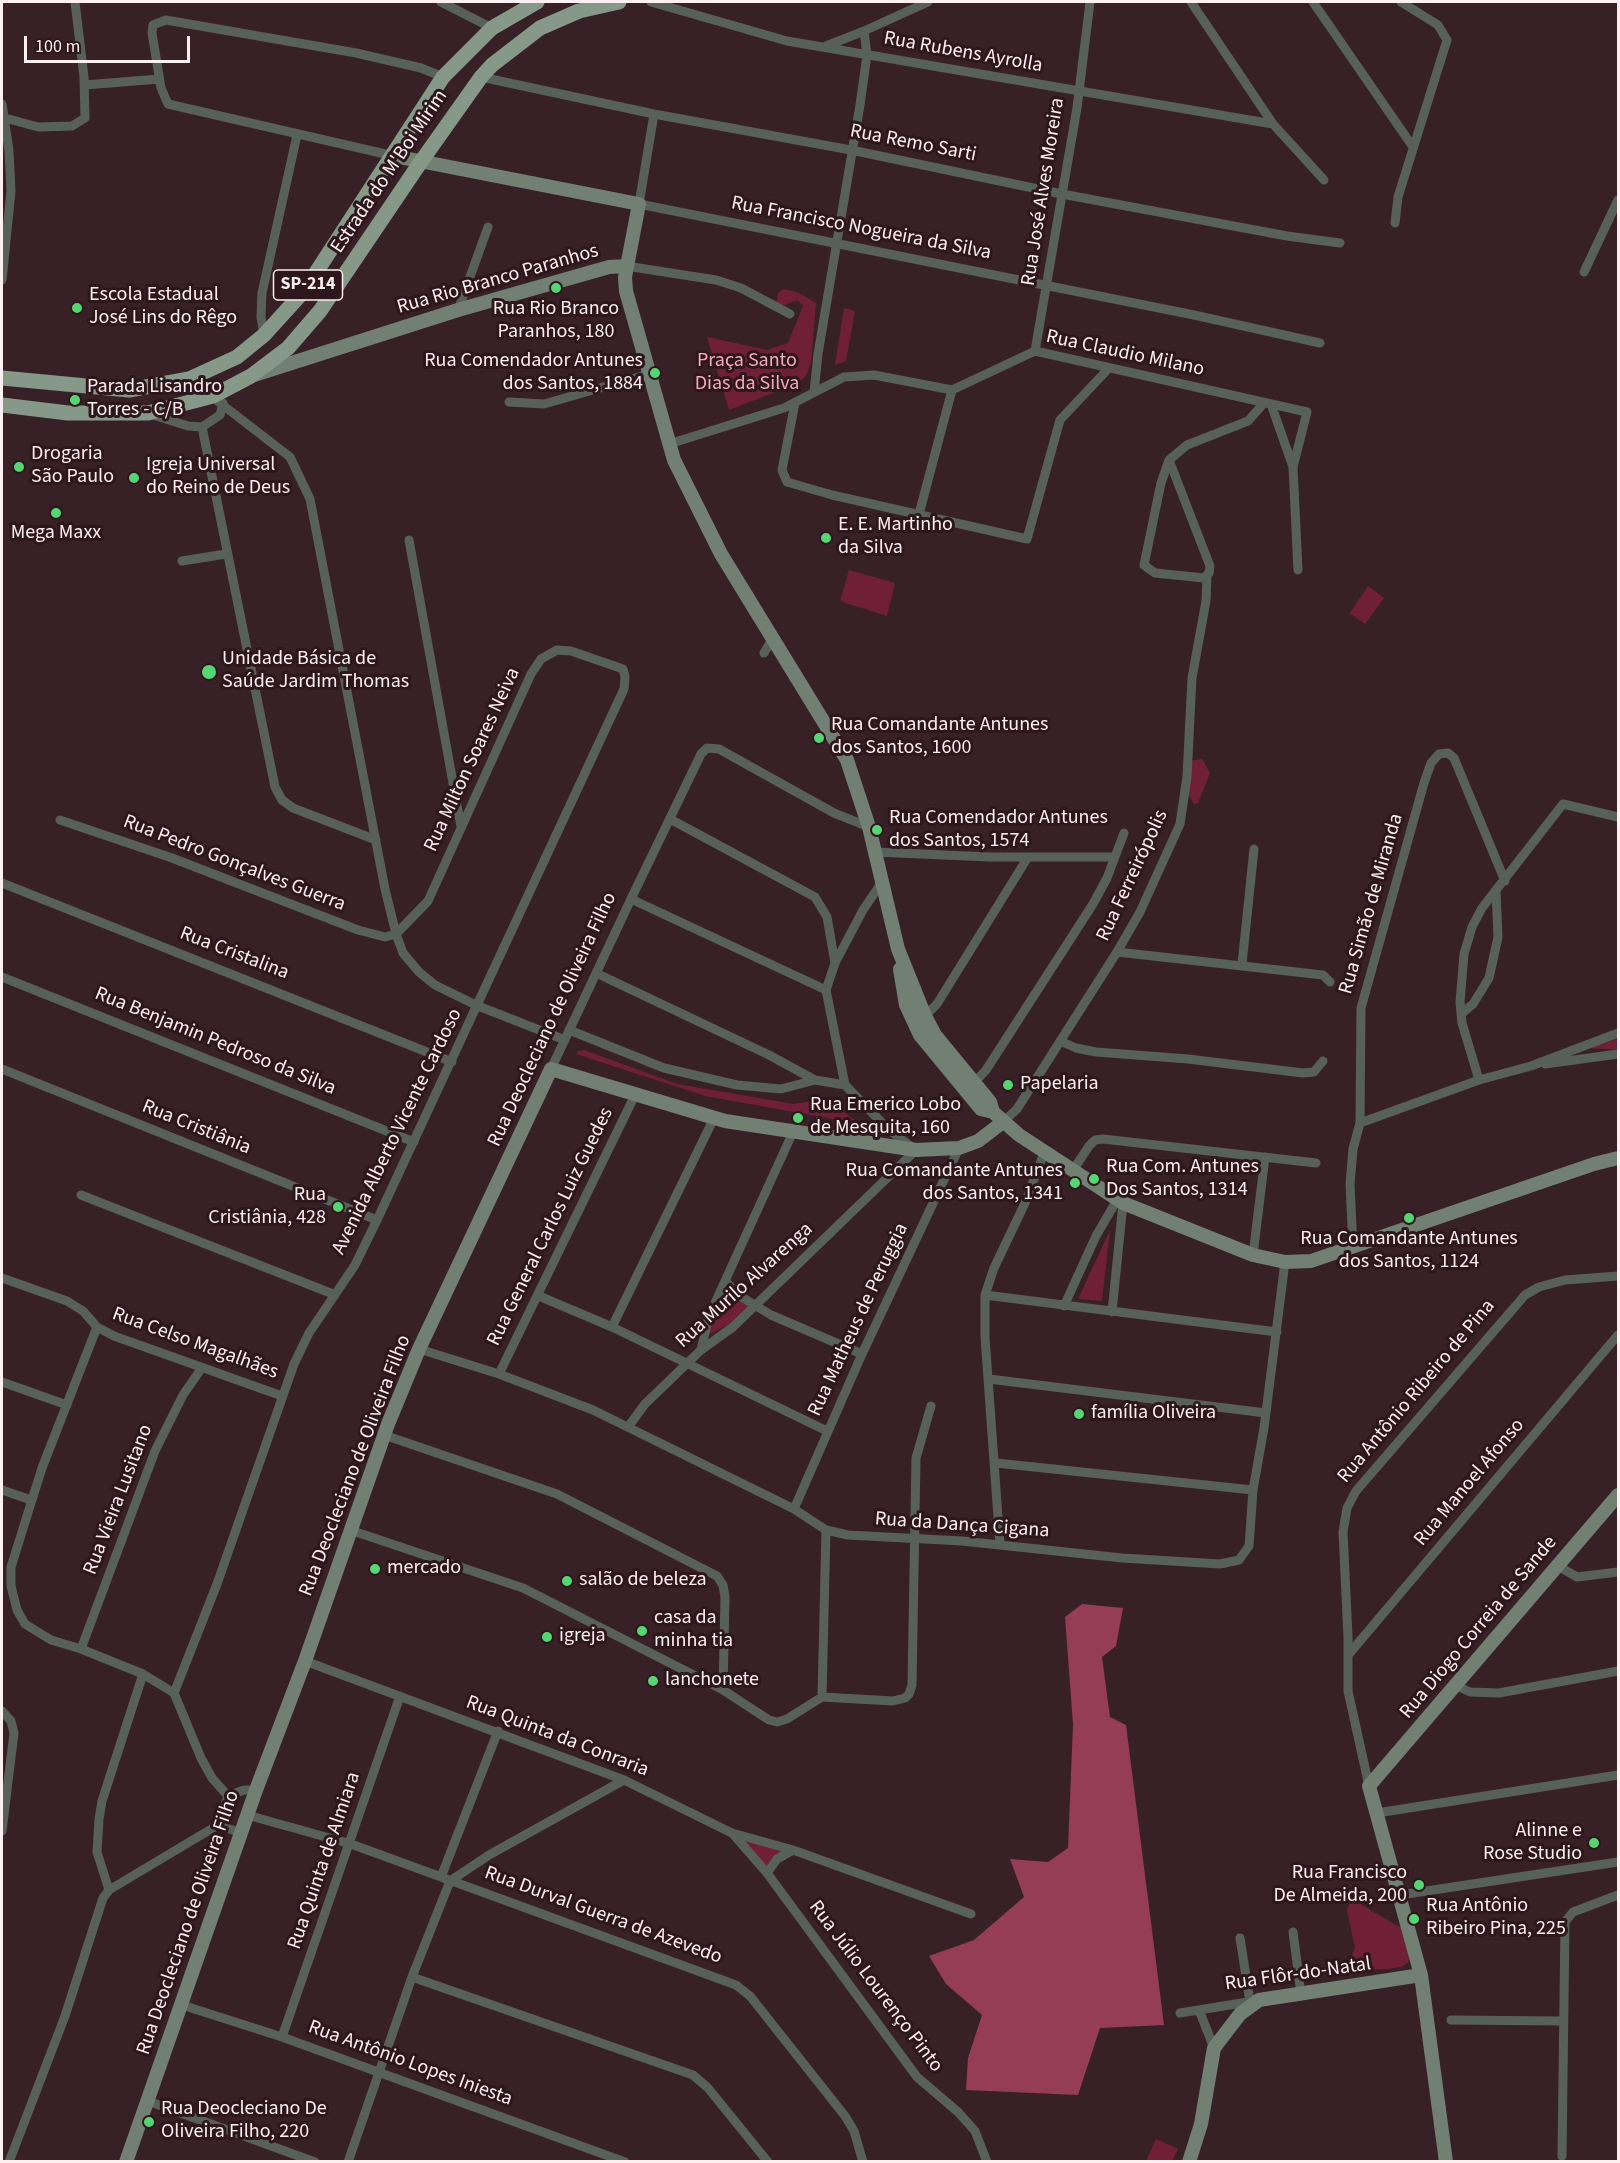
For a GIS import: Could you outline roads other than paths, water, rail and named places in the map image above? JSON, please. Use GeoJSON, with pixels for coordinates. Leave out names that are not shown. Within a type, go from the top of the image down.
{"type":"FeatureCollection","features":[{"type":"Feature","properties":{"kind":"main road","name":"Estrada do M'Boi Mirim"},"geometry":{"type":"LineString","coordinates":[[2,378],[129,390],[189,379],[237,357],[264,335],[304,291],[444,77],[492,27],[537,2]]}},
{"type":"Feature","properties":{"kind":"main road","name":"Estrada do M'Boi Mirim"},"geometry":{"type":"LineString","coordinates":[[2,405],[68,413],[148,413],[218,400],[288,348],[320,311],[481,77],[508,51],[540,28],[578,6],[619,2]]}},
{"type":"Feature","properties":{"kind":"street"},"geometry":{"type":"LineString","coordinates":[[5,118],[38,127],[81,123],[87,111],[75,2]]}},
{"type":"Feature","properties":{"kind":"street"},"geometry":{"type":"LineString","coordinates":[[441,2],[492,27]]}},
{"type":"Feature","properties":{"kind":"street","name":"Rua Rubens Ayrolla"},"geometry":{"type":"LineString","coordinates":[[651,2],[788,41],[1273,124]]}},
{"type":"Feature","properties":{"kind":"street"},"geometry":{"type":"LineString","coordinates":[[824,46],[928,2]]}},
{"type":"Feature","properties":{"kind":"street","name":"Rua José Alves Moreira"},"geometry":{"type":"LineString","coordinates":[[1035,351],[1079,91],[1090,2]]}},
{"type":"Feature","properties":{"kind":"street"},"geometry":{"type":"LineString","coordinates":[[1191,2],[1273,124],[1324,180]]}},
{"type":"Feature","properties":{"kind":"street"},"geometry":{"type":"LineString","coordinates":[[1313,2],[1413,147]]}},
{"type":"Feature","properties":{"kind":"street"},"geometry":{"type":"LineString","coordinates":[[1395,223],[1398,197],[1447,40],[1438,25],[1401,2]]}},
{"type":"Feature","properties":{"kind":"street"},"geometry":{"type":"LineString","coordinates":[[394,156],[168,104],[163,97],[159,79],[152,33],[153,25],[166,20],[356,53],[421,68],[444,77]]}},
{"type":"Feature","properties":{"kind":"street"},"geometry":{"type":"LineString","coordinates":[[814,393],[867,55],[864,31]]}},
{"type":"Feature","properties":{"kind":"street","name":"Rua Remo Sarti"},"geometry":{"type":"LineString","coordinates":[[481,77],[654,114],[851,150],[1062,194],[1287,236],[1340,243]]}},
{"type":"Feature","properties":{"kind":"street"},"geometry":{"type":"LineString","coordinates":[[85,85],[159,79]]}},
{"type":"Feature","properties":{"kind":"street"},"geometry":{"type":"LineString","coordinates":[[2,104],[11,191],[2,280]]}},
{"type":"Feature","properties":{"kind":"street"},"geometry":{"type":"LineString","coordinates":[[654,114],[626,266],[626,291],[669,444],[680,474],[768,647],[847,760],[869,826],[898,949],[925,1016],[935,1035],[990,1102],[998,1117]]}},
{"type":"Feature","properties":{"kind":"street"},"geometry":{"type":"LineString","coordinates":[[264,335],[262,293],[297,135]]}},
{"type":"Feature","properties":{"kind":"street","name":"Rua Francisco Nogueira da Silva"},"geometry":{"type":"LineString","coordinates":[[394,156],[420,163],[836,243],[1320,343]]}},
{"type":"Feature","properties":{"kind":"street"},"geometry":{"type":"LineString","coordinates":[[1584,272],[1618,200]]}},
{"type":"Feature","properties":{"kind":"street"},"geometry":{"type":"LineString","coordinates":[[458,310],[488,227]]}},
{"type":"Feature","properties":{"kind":"street","name":"Rua Rio Branco Paranhos"},"geometry":{"type":"LineString","coordinates":[[252,376],[458,310],[609,267],[626,266],[716,280],[741,288],[790,314]]}},
{"type":"Feature","properties":{"kind":"street","name":"Rua Claudio Milano"},"geometry":{"type":"LineString","coordinates":[[952,390],[1035,351],[1307,412],[1293,467],[1298,570]]}},
{"type":"Feature","properties":{"kind":"street"},"geometry":{"type":"LineString","coordinates":[[795,403],[782,470],[787,482],[796,486],[1027,539],[1063,414],[1108,369]]}},
{"type":"Feature","properties":{"kind":"street"},"geometry":{"type":"LineString","coordinates":[[509,402],[544,404],[649,374]]}},
{"type":"Feature","properties":{"kind":"street"},"geometry":{"type":"LineString","coordinates":[[669,444],[795,403],[844,377],[865,374],[952,390],[919,514]]}},
{"type":"Feature","properties":{"kind":"street"},"geometry":{"type":"LineString","coordinates":[[189,379],[290,457],[310,499],[376,840],[396,934],[403,953],[419,972],[435,985],[478,1006],[565,1040]]}},
{"type":"Feature","properties":{"kind":"street"},"geometry":{"type":"LineString","coordinates":[[148,413],[188,426],[202,427],[220,415],[218,400]]}},
{"type":"Feature","properties":{"kind":"street"},"geometry":{"type":"LineString","coordinates":[[1208,575],[1195,579],[1155,573],[1144,565],[1168,460],[1187,445],[1248,422],[1268,403]]}},
{"type":"Feature","properties":{"kind":"street","name":"Rua Claudio Milano"},"geometry":{"type":"LineString","coordinates":[[1268,403],[1293,467]]}},
{"type":"Feature","properties":{"kind":"street"},"geometry":{"type":"LineString","coordinates":[[202,427],[275,788],[282,800],[293,808],[376,840]]}},
{"type":"Feature","properties":{"kind":"street","name":"Rua Ferreirópolis"},"geometry":{"type":"LineString","coordinates":[[998,1117],[1017,1109],[1117,952],[1140,912],[1180,824],[1184,809],[1191,678],[1206,601],[1210,566],[1168,460]]}},
{"type":"Feature","properties":{"kind":"street"},"geometry":{"type":"LineString","coordinates":[[409,540],[461,827]]}},
{"type":"Feature","properties":{"kind":"street"},"geometry":{"type":"LineString","coordinates":[[182,561],[226,554]]}},
{"type":"Feature","properties":{"kind":"street","name":"Rua Milton Soares Neiva"},"geometry":{"type":"LineString","coordinates":[[396,934],[428,901],[531,674],[547,653],[557,650],[571,651],[623,669],[624,689]]}},
{"type":"Feature","properties":{"kind":"street","name":"Avenida Alberto Vicente Cardoso"},"geometry":{"type":"LineString","coordinates":[[174,1693],[217,1584],[282,1396],[309,1333],[333,1294],[355,1265],[452,1062],[624,689]]}},
{"type":"Feature","properties":{"kind":"street","name":"Rua Deocleciano de Oliveira Filho"},"geometry":{"type":"LineString","coordinates":[[126,2162],[256,1790],[305,1661],[384,1435],[419,1349],[701,754],[712,746],[834,813],[869,826]]}},
{"type":"Feature","properties":{"kind":"street","name":"Rua Simão de Miranda"},"geometry":{"type":"LineString","coordinates":[[1353,1248],[1351,1175],[1360,1123],[1360,1025],[1364,993],[1427,773],[1431,763],[1439,754],[1448,753],[1454,758],[1505,881]]}},
{"type":"Feature","properties":{"kind":"street"},"geometry":{"type":"LineString","coordinates":[[1479,1080],[1461,1014],[1460,981],[1466,945],[1482,908],[1563,804],[1618,818]]}},
{"type":"Feature","properties":{"kind":"street"},"geometry":{"type":"LineString","coordinates":[[670,819],[815,897],[827,917],[835,963]]}},
{"type":"Feature","properties":{"kind":"street","name":"Rua Pedro Gonçalves Guerra"},"geometry":{"type":"LineString","coordinates":[[60,820],[172,858],[358,930],[385,937],[396,934]]}},
{"type":"Feature","properties":{"kind":"street"},"geometry":{"type":"LineString","coordinates":[[974,1083],[986,1070],[1093,904],[1124,833]]}},
{"type":"Feature","properties":{"kind":"street"},"geometry":{"type":"LineString","coordinates":[[1242,964],[1254,849]]}},
{"type":"Feature","properties":{"kind":"street"},"geometry":{"type":"LineString","coordinates":[[876,852],[1028,857],[1114,857]]}},
{"type":"Feature","properties":{"kind":"street"},"geometry":{"type":"LineString","coordinates":[[925,1016],[937,1004],[1028,857]]}},
{"type":"Feature","properties":{"kind":"street"},"geometry":{"type":"LineString","coordinates":[[844,1086],[826,990],[835,963],[863,910],[882,882]]}},
{"type":"Feature","properties":{"kind":"street","name":"Rua Cristalina"},"geometry":{"type":"LineString","coordinates":[[2,883],[452,1062]]}},
{"type":"Feature","properties":{"kind":"street"},"geometry":{"type":"LineString","coordinates":[[1461,1014],[1473,1004],[1489,978],[1498,937],[1496,891]]}},
{"type":"Feature","properties":{"kind":"street"},"geometry":{"type":"LineString","coordinates":[[631,899],[826,990]]}},
{"type":"Feature","properties":{"kind":"street"},"geometry":{"type":"LineString","coordinates":[[898,949],[901,984],[906,1005],[920,1035],[981,1109],[998,1117],[1044,1153],[1120,1202],[1253,1255],[1285,1262],[1311,1261],[1594,1164],[1618,1158]]}},
{"type":"Feature","properties":{"kind":"street"},"geometry":{"type":"LineString","coordinates":[[1117,952],[1242,964],[1323,975],[1330,982]]}},
{"type":"Feature","properties":{"kind":"street"},"geometry":{"type":"LineString","coordinates":[[596,973],[769,1054],[815,1080],[844,1086],[890,1130],[916,1150]]}},
{"type":"Feature","properties":{"kind":"street","name":"Rua Benjamin Pedroso da Silva"},"geometry":{"type":"LineString","coordinates":[[2,978],[414,1143]]}},
{"type":"Feature","properties":{"kind":"street"},"geometry":{"type":"LineString","coordinates":[[569,1030],[663,1068],[737,1085],[781,1089],[815,1080]]}},
{"type":"Feature","properties":{"kind":"street"},"geometry":{"type":"LineString","coordinates":[[1360,1123],[1479,1080],[1531,1066],[1618,1033]]}},
{"type":"Feature","properties":{"kind":"street"},"geometry":{"type":"LineString","coordinates":[[1060,1041],[1076,1048],[1096,1052],[1188,1059],[1304,1073],[1314,1072],[1323,1061]]}},
{"type":"Feature","properties":{"kind":"street"},"geometry":{"type":"LineString","coordinates":[[1531,1066],[1618,1054]]}},
{"type":"Feature","properties":{"kind":"street","name":"Rua Cristiânia"},"geometry":{"type":"LineString","coordinates":[[2,1069],[377,1220]]}},
{"type":"Feature","properties":{"kind":"street"},"geometry":{"type":"LineString","coordinates":[[551,1069],[714,1118],[916,1150],[959,1148],[978,1141],[998,1117]]}},
{"type":"Feature","properties":{"kind":"street","name":"Rua General Carlos Luiz Guedes"},"geometry":{"type":"LineString","coordinates":[[499,1374],[635,1095]]}},
{"type":"Feature","properties":{"kind":"street"},"geometry":{"type":"LineString","coordinates":[[612,1327],[714,1118]]}},
{"type":"Feature","properties":{"kind":"street"},"geometry":{"type":"LineString","coordinates":[[701,1350],[706,1324],[793,1132]]}},
{"type":"Feature","properties":{"kind":"street"},"geometry":{"type":"LineString","coordinates":[[1072,1172],[1089,1146],[1095,1140],[1103,1139],[1316,1162]]}},
{"type":"Feature","properties":{"kind":"street","name":"Rua Matheus de Peruggia"},"geometry":{"type":"LineString","coordinates":[[794,1509],[862,1354],[959,1148]]}},
{"type":"Feature","properties":{"kind":"street","name":"Rua Murilo Alvarenga"},"geometry":{"type":"LineString","coordinates":[[628,1427],[645,1404],[685,1365],[701,1350],[733,1327],[916,1150]]}},
{"type":"Feature","properties":{"kind":"street"},"geometry":{"type":"LineString","coordinates":[[1000,1545],[996,1463],[985,1337],[985,1295],[994,1268],[1025,1203],[1044,1153]]}},
{"type":"Feature","properties":{"kind":"street"},"geometry":{"type":"LineString","coordinates":[[1253,1255],[1265,1157]]}},
{"type":"Feature","properties":{"kind":"street"},"geometry":{"type":"LineString","coordinates":[[81,1195],[333,1294]]}},
{"type":"Feature","properties":{"kind":"street"},"geometry":{"type":"LineString","coordinates":[[1064,1306],[1104,1220],[1120,1202]]}},
{"type":"Feature","properties":{"kind":"street"},"geometry":{"type":"LineString","coordinates":[[1112,1312],[1120,1202]]}},
{"type":"Feature","properties":{"kind":"street","name":"Rua da Dança Cigana"},"geometry":{"type":"LineString","coordinates":[[419,1349],[499,1374],[592,1410],[794,1509],[826,1530],[848,1535],[1000,1545],[1122,1558],[1231,1563],[1239,1560],[1249,1546],[1253,1490],[1266,1413],[1285,1262]]}},
{"type":"Feature","properties":{"kind":"street","name":"Rua Antônio Ribeiro de Pina"},"geometry":{"type":"LineString","coordinates":[[1446,2162],[1421,1976],[1349,1705],[1343,1532],[1347,1508],[1356,1491],[1525,1295],[1539,1287],[1565,1280],[1618,1276]]}},
{"type":"Feature","properties":{"kind":"street","name":"Rua Celso Magalhães"},"geometry":{"type":"LineString","coordinates":[[2,1278],[67,1301],[82,1311],[97,1327],[114,1336],[201,1369],[282,1396]]}},
{"type":"Feature","properties":{"kind":"street"},"geometry":{"type":"LineString","coordinates":[[726,1282],[733,1291],[771,1314],[862,1354]]}},
{"type":"Feature","properties":{"kind":"street"},"geometry":{"type":"LineString","coordinates":[[985,1295],[1277,1332]]}},
{"type":"Feature","properties":{"kind":"street"},"geometry":{"type":"LineString","coordinates":[[538,1296],[612,1327],[685,1365],[827,1431]]}},
{"type":"Feature","properties":{"kind":"street"},"geometry":{"type":"LineString","coordinates":[[97,1327],[30,1500],[11,1567],[11,1586],[17,1610],[25,1624],[51,1640],[81,1649],[143,1674],[174,1693],[201,1758],[212,1778],[228,1796]]}},
{"type":"Feature","properties":{"kind":"street","name":"Rua Manoel Afonso"},"geometry":{"type":"LineString","coordinates":[[1349,1654],[1618,1335]]}},
{"type":"Feature","properties":{"kind":"street","name":"Rua Vieira Lusitano"},"geometry":{"type":"LineString","coordinates":[[81,1649],[155,1451],[183,1395],[201,1369]]}},
{"type":"Feature","properties":{"kind":"street"},"geometry":{"type":"LineString","coordinates":[[989,1379],[1266,1413]]}},
{"type":"Feature","properties":{"kind":"street"},"geometry":{"type":"LineString","coordinates":[[2,1382],[67,1405]]}},
{"type":"Feature","properties":{"kind":"street"},"geometry":{"type":"LineString","coordinates":[[350,1530],[523,1588],[723,1690],[758,1715],[777,1722],[822,1697],[893,1701],[909,1694],[912,1685],[916,1458],[931,1406]]}},
{"type":"Feature","properties":{"kind":"street"},"geometry":{"type":"LineString","coordinates":[[384,1435],[557,1494],[717,1576],[723,1585],[725,1597],[723,1690]]}},
{"type":"Feature","properties":{"kind":"street"},"geometry":{"type":"LineString","coordinates":[[996,1463],[1253,1490]]}},
{"type":"Feature","properties":{"kind":"street"},"geometry":{"type":"LineString","coordinates":[[2,1490],[30,1500]]}},
{"type":"Feature","properties":{"kind":"street","name":"Rua Diogo Correia de Sande"},"geometry":{"type":"LineString","coordinates":[[1369,1786],[1618,1495]]}},
{"type":"Feature","properties":{"kind":"street"},"geometry":{"type":"LineString","coordinates":[[822,1697],[826,1530]]}},
{"type":"Feature","properties":{"kind":"street"},"geometry":{"type":"LineString","coordinates":[[1558,1566],[1577,1576],[1618,1572]]}},
{"type":"Feature","properties":{"kind":"street","name":"Rua Quinta da Conraria"},"geometry":{"type":"LineString","coordinates":[[305,1661],[498,1731],[624,1780],[732,1833],[793,1850],[971,1914]]}},
{"type":"Feature","properties":{"kind":"street"},"geometry":{"type":"LineString","coordinates":[[1456,1686],[1470,1692],[1499,1693],[1618,1671]]}},
{"type":"Feature","properties":{"kind":"street"},"geometry":{"type":"LineString","coordinates":[[109,1890],[97,1852],[99,1819],[143,1674]]}},
{"type":"Feature","properties":{"kind":"street","name":"Rua Quinta de Almiara"},"geometry":{"type":"LineString","coordinates":[[282,2037],[351,1844],[400,1696]]}},
{"type":"Feature","properties":{"kind":"street"},"geometry":{"type":"LineString","coordinates":[[2,1711],[11,1721],[14,1733],[2,1831]]}},
{"type":"Feature","properties":{"kind":"street"},"geometry":{"type":"LineString","coordinates":[[348,2162],[498,1731]]}},
{"type":"Feature","properties":{"kind":"street"},"geometry":{"type":"LineString","coordinates":[[1377,1813],[1618,1775]]}},
{"type":"Feature","properties":{"kind":"street"},"geometry":{"type":"LineString","coordinates":[[446,1879],[624,1780]]}},
{"type":"Feature","properties":{"kind":"street"},"geometry":{"type":"LineString","coordinates":[[228,1796],[244,1790],[256,1790]]}},
{"type":"Feature","properties":{"kind":"street"},"geometry":{"type":"LineString","coordinates":[[9,2162],[65,2016],[103,1898],[109,1890],[218,1825],[226,1809],[228,1796]]}},
{"type":"Feature","properties":{"kind":"street","name":"Rua Durval Guerra de Azevedo"},"geometry":{"type":"LineString","coordinates":[[247,1815],[351,1844],[736,1985],[750,1996],[845,2116],[854,2131],[863,2162]]}},
{"type":"Feature","properties":{"kind":"street"},"geometry":{"type":"LineString","coordinates":[[218,1825],[241,1833]]}},
{"type":"Feature","properties":{"kind":"street","name":"Rua Júlio Lourenço Pinto"},"geometry":{"type":"LineString","coordinates":[[732,1833],[767,1873],[917,2077],[958,2112],[975,2131],[987,2162]]}},
{"type":"Feature","properties":{"kind":"street"},"geometry":{"type":"LineString","coordinates":[[767,1873],[777,1859],[793,1850]]}},
{"type":"Feature","properties":{"kind":"street"},"geometry":{"type":"LineString","coordinates":[[1400,1895],[1618,1862]]}},
{"type":"Feature","properties":{"kind":"street"},"geometry":{"type":"LineString","coordinates":[[1562,2156],[1565,1922],[1573,1912],[1618,1895]]}},
{"type":"Feature","properties":{"kind":"street"},"geometry":{"type":"LineString","coordinates":[[1293,1932],[1301,1994]]}},
{"type":"Feature","properties":{"kind":"street"},"geometry":{"type":"LineString","coordinates":[[1189,2162],[1201,2124],[1214,2048],[1240,2014],[1254,2001],[1240,1938]]}},
{"type":"Feature","properties":{"kind":"street","name":"Rua Flôr-do-Natal"},"geometry":{"type":"LineString","coordinates":[[1180,2013],[1421,1976]]}},
{"type":"Feature","properties":{"kind":"street"},"geometry":{"type":"LineString","coordinates":[[412,1977],[693,2075],[716,2097],[768,2162]]}},
{"type":"Feature","properties":{"kind":"street","name":"Rua Antônio Lopes Iniesta"},"geometry":{"type":"LineString","coordinates":[[182,2005],[282,2037],[626,2162]]}},
{"type":"Feature","properties":{"kind":"street"},"geometry":{"type":"LineString","coordinates":[[1199,2010],[1214,2048]]}},
{"type":"Feature","properties":{"kind":"street"},"geometry":{"type":"LineString","coordinates":[[1451,2020],[1562,2020]]}},
{"type":"Feature","properties":{"kind":"street"},"geometry":{"type":"LineString","coordinates":[[148,2101],[315,2162]]}},
{"type":"Feature","properties":{"kind":"place","name":"Rua Rio Branco Paranhos, 180"},"geometry":{"type":"Point","coordinates":[556,288]}},
{"type":"Feature","properties":{"kind":"place","name":"Escola Estadual José Lins do Rêgo"},"geometry":{"type":"Point","coordinates":[77,308]}},
{"type":"Feature","properties":{"kind":"place","name":"Rua Comendador Antunes dos Santos, 1884"},"geometry":{"type":"Point","coordinates":[655,373]}},
{"type":"Feature","properties":{"kind":"place","name":"Parada Lisandro Torres - C/B"},"geometry":{"type":"Point","coordinates":[75,400]}},
{"type":"Feature","properties":{"kind":"place","name":"Drogaria São Paulo"},"geometry":{"type":"Point","coordinates":[19,467]}},
{"type":"Feature","properties":{"kind":"place","name":"Igreja Universal do Reino de Deus"},"geometry":{"type":"Point","coordinates":[134,478]}},
{"type":"Feature","properties":{"kind":"place","name":"Mega Maxx"},"geometry":{"type":"Point","coordinates":[56,513]}},
{"type":"Feature","properties":{"kind":"place","name":"E. E. Martinho da Silva"},"geometry":{"type":"Point","coordinates":[826,538]}},
{"type":"Feature","properties":{"kind":"place","name":"Unidade Básica de Saúde Jardim Thomas"},"geometry":{"type":"Point","coordinates":[209,672]}},
{"type":"Feature","properties":{"kind":"place","name":"Rua Comandante Antunes dos Santos, 1600"},"geometry":{"type":"Point","coordinates":[819,738]}},
{"type":"Feature","properties":{"kind":"place","name":"Rua Comendador Antunes dos Santos, 1574"},"geometry":{"type":"Point","coordinates":[877,830]}},
{"type":"Feature","properties":{"kind":"place","name":"Papelaria"},"geometry":{"type":"Point","coordinates":[1008,1085]}},
{"type":"Feature","properties":{"kind":"place","name":"Rua Emerico Lobo de Mesquita, 160"},"geometry":{"type":"Point","coordinates":[798,1118]}},
{"type":"Feature","properties":{"kind":"place","name":"Rua Com. Antunes Dos Santos, 1314"},"geometry":{"type":"Point","coordinates":[1094,1179]}},
{"type":"Feature","properties":{"kind":"place","name":"Rua Comandante Antunes dos Santos, 1341"},"geometry":{"type":"Point","coordinates":[1075,1183]}},
{"type":"Feature","properties":{"kind":"place","name":"Rua Cristiânia, 428"},"geometry":{"type":"Point","coordinates":[338,1207]}},
{"type":"Feature","properties":{"kind":"place","name":"Rua Comandante Antunes dos Santos, 1124"},"geometry":{"type":"Point","coordinates":[1409,1218]}},
{"type":"Feature","properties":{"kind":"place","name":"família Oliveira"},"geometry":{"type":"Point","coordinates":[1079,1414]}},
{"type":"Feature","properties":{"kind":"place","name":"mercado"},"geometry":{"type":"Point","coordinates":[375,1569]}},
{"type":"Feature","properties":{"kind":"place","name":"salão de beleza"},"geometry":{"type":"Point","coordinates":[567,1581]}},
{"type":"Feature","properties":{"kind":"place","name":"casa da minha tia"},"geometry":{"type":"Point","coordinates":[642,1631]}},
{"type":"Feature","properties":{"kind":"place","name":"igreja"},"geometry":{"type":"Point","coordinates":[547,1637]}},
{"type":"Feature","properties":{"kind":"place","name":"lanchonete"},"geometry":{"type":"Point","coordinates":[653,1681]}},
{"type":"Feature","properties":{"kind":"place","name":"Alinne e Rose Studio"},"geometry":{"type":"Point","coordinates":[1594,1843]}},
{"type":"Feature","properties":{"kind":"place","name":"Rua Francisco De Almeida, 200"},"geometry":{"type":"Point","coordinates":[1419,1885]}},
{"type":"Feature","properties":{"kind":"place","name":"Rua Antônio Ribeiro Pina, 225"},"geometry":{"type":"Point","coordinates":[1414,1919]}},
{"type":"Feature","properties":{"kind":"place","name":"Rua Deocleciano De Oliveira Filho, 220"},"geometry":{"type":"Point","coordinates":[149,2122]}},
{"type":"Feature","properties":{"kind":"park label","name":"Praça Santo Dias da Silva"},"geometry":{"type":"Point","coordinates":[747,374]}}]}
